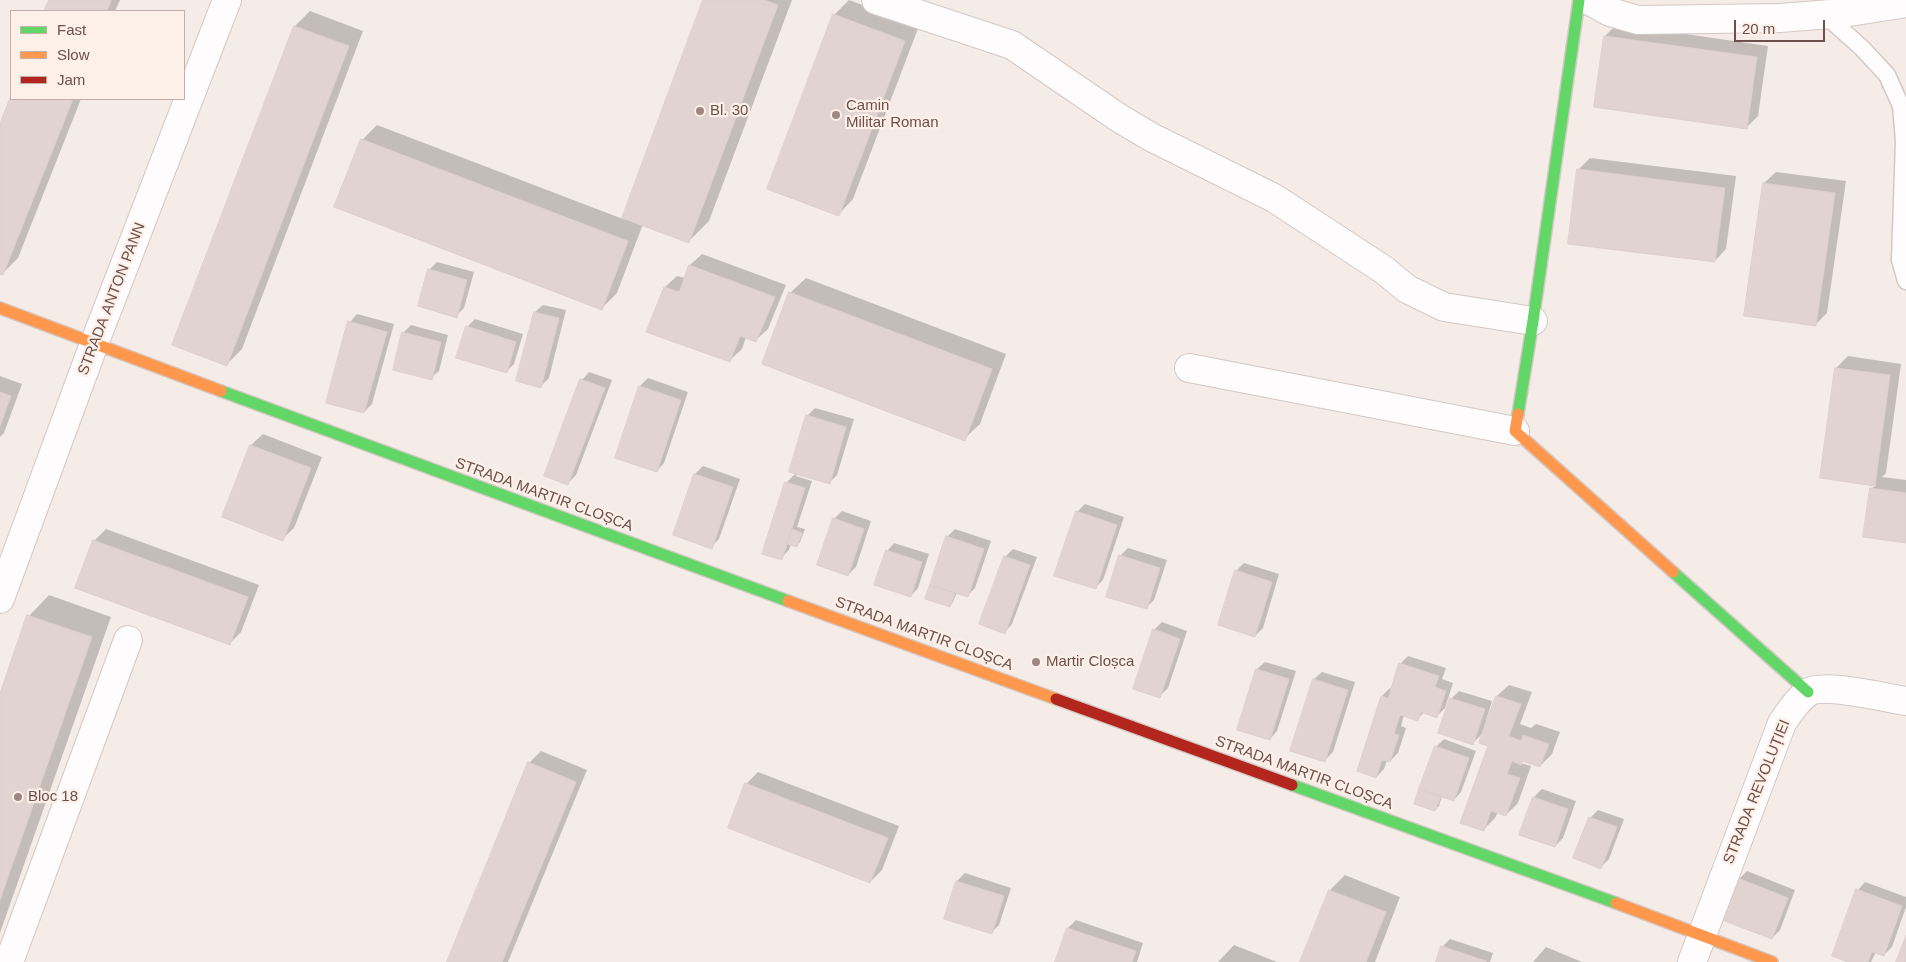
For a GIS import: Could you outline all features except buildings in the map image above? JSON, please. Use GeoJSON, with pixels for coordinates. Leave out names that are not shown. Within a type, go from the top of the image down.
{"type":"FeatureCollection","features":[{"type":"Feature","properties":{"kind":"street","name":"STRADA ANTON PANN"},"geometry":{"type":"LineString","coordinates":[[0,599],[94,344],[227,0]]}},
{"type":"Feature","properties":{"kind":"street"},"geometry":{"type":"LineString","coordinates":[[876,0],[1012,45],[1119,118],[1159,141],[1274,198],[1384,270],[1407,289],[1444,307],[1533,321]]}},
{"type":"Feature","properties":{"kind":"street"},"geometry":{"type":"LineString","coordinates":[[1515,431],[1533,321],[1578,0]]}},
{"type":"Feature","properties":{"kind":"street"},"geometry":{"type":"LineString","coordinates":[[1588,0],[1610,12],[1638,20],[1780,18],[1825,15],[1906,3]]}},
{"type":"Feature","properties":{"kind":"street","name":"STRADA MARTIR CLOȘCA"},"geometry":{"type":"LineString","coordinates":[[0,308],[383,452],[1772,962]]}},
{"type":"Feature","properties":{"kind":"street"},"geometry":{"type":"LineString","coordinates":[[1189,368],[1515,431],[1808,692],[1822,689],[1906,701]]}},
{"type":"Feature","properties":{"kind":"street"},"geometry":{"type":"LineString","coordinates":[[8,962],[128,640]]}},
{"type":"Feature","properties":{"kind":"street","name":"STRADA REVOLUȚIEI"},"geometry":{"type":"LineString","coordinates":[[1692,962],[1782,723],[1792,708],[1808,692]]}},
{"type":"Feature","properties":{"kind":"lane"},"geometry":{"type":"LineString","coordinates":[[1825,15],[1862,48],[1887,75],[1904,103],[1904,168],[1900,260],[1906,281]]}},
{"type":"Feature","properties":{"kind":"traffic: fast"},"geometry":{"type":"LineString","coordinates":[[1518,414],[1579,0]]}},
{"type":"Feature","properties":{"kind":"traffic: fast"},"geometry":{"type":"LineString","coordinates":[[221,391],[788,601]]}},
{"type":"Feature","properties":{"kind":"traffic: fast"},"geometry":{"type":"LineString","coordinates":[[1673,572],[1808,692]]}},
{"type":"Feature","properties":{"kind":"traffic: fast"},"geometry":{"type":"LineString","coordinates":[[1292,785],[1616,903]]}},
{"type":"Feature","properties":{"kind":"traffic: slow"},"geometry":{"type":"LineString","coordinates":[[0,308],[221,391]]}},
{"type":"Feature","properties":{"kind":"traffic: slow"},"geometry":{"type":"LineString","coordinates":[[1518,414],[1515,431],[1673,572]]}},
{"type":"Feature","properties":{"kind":"traffic: slow"},"geometry":{"type":"LineString","coordinates":[[788,601],[1056,699]]}},
{"type":"Feature","properties":{"kind":"traffic: slow"},"geometry":{"type":"LineString","coordinates":[[1616,903],[1772,962]]}},
{"type":"Feature","properties":{"kind":"traffic: jam"},"geometry":{"type":"LineString","coordinates":[[1056,699],[1292,785]]}},
{"type":"Feature","properties":{"kind":"place","name":"Bl. 30"},"geometry":{"type":"Point","coordinates":[700,111]}},
{"type":"Feature","properties":{"kind":"place","name":"Camin Militar Roman"},"geometry":{"type":"Point","coordinates":[836,115]}},
{"type":"Feature","properties":{"kind":"place","name":"Martir Cloșca"},"geometry":{"type":"Point","coordinates":[1036,662]}},
{"type":"Feature","properties":{"kind":"place","name":"Bloc 18"},"geometry":{"type":"Point","coordinates":[18,797]}}]}
